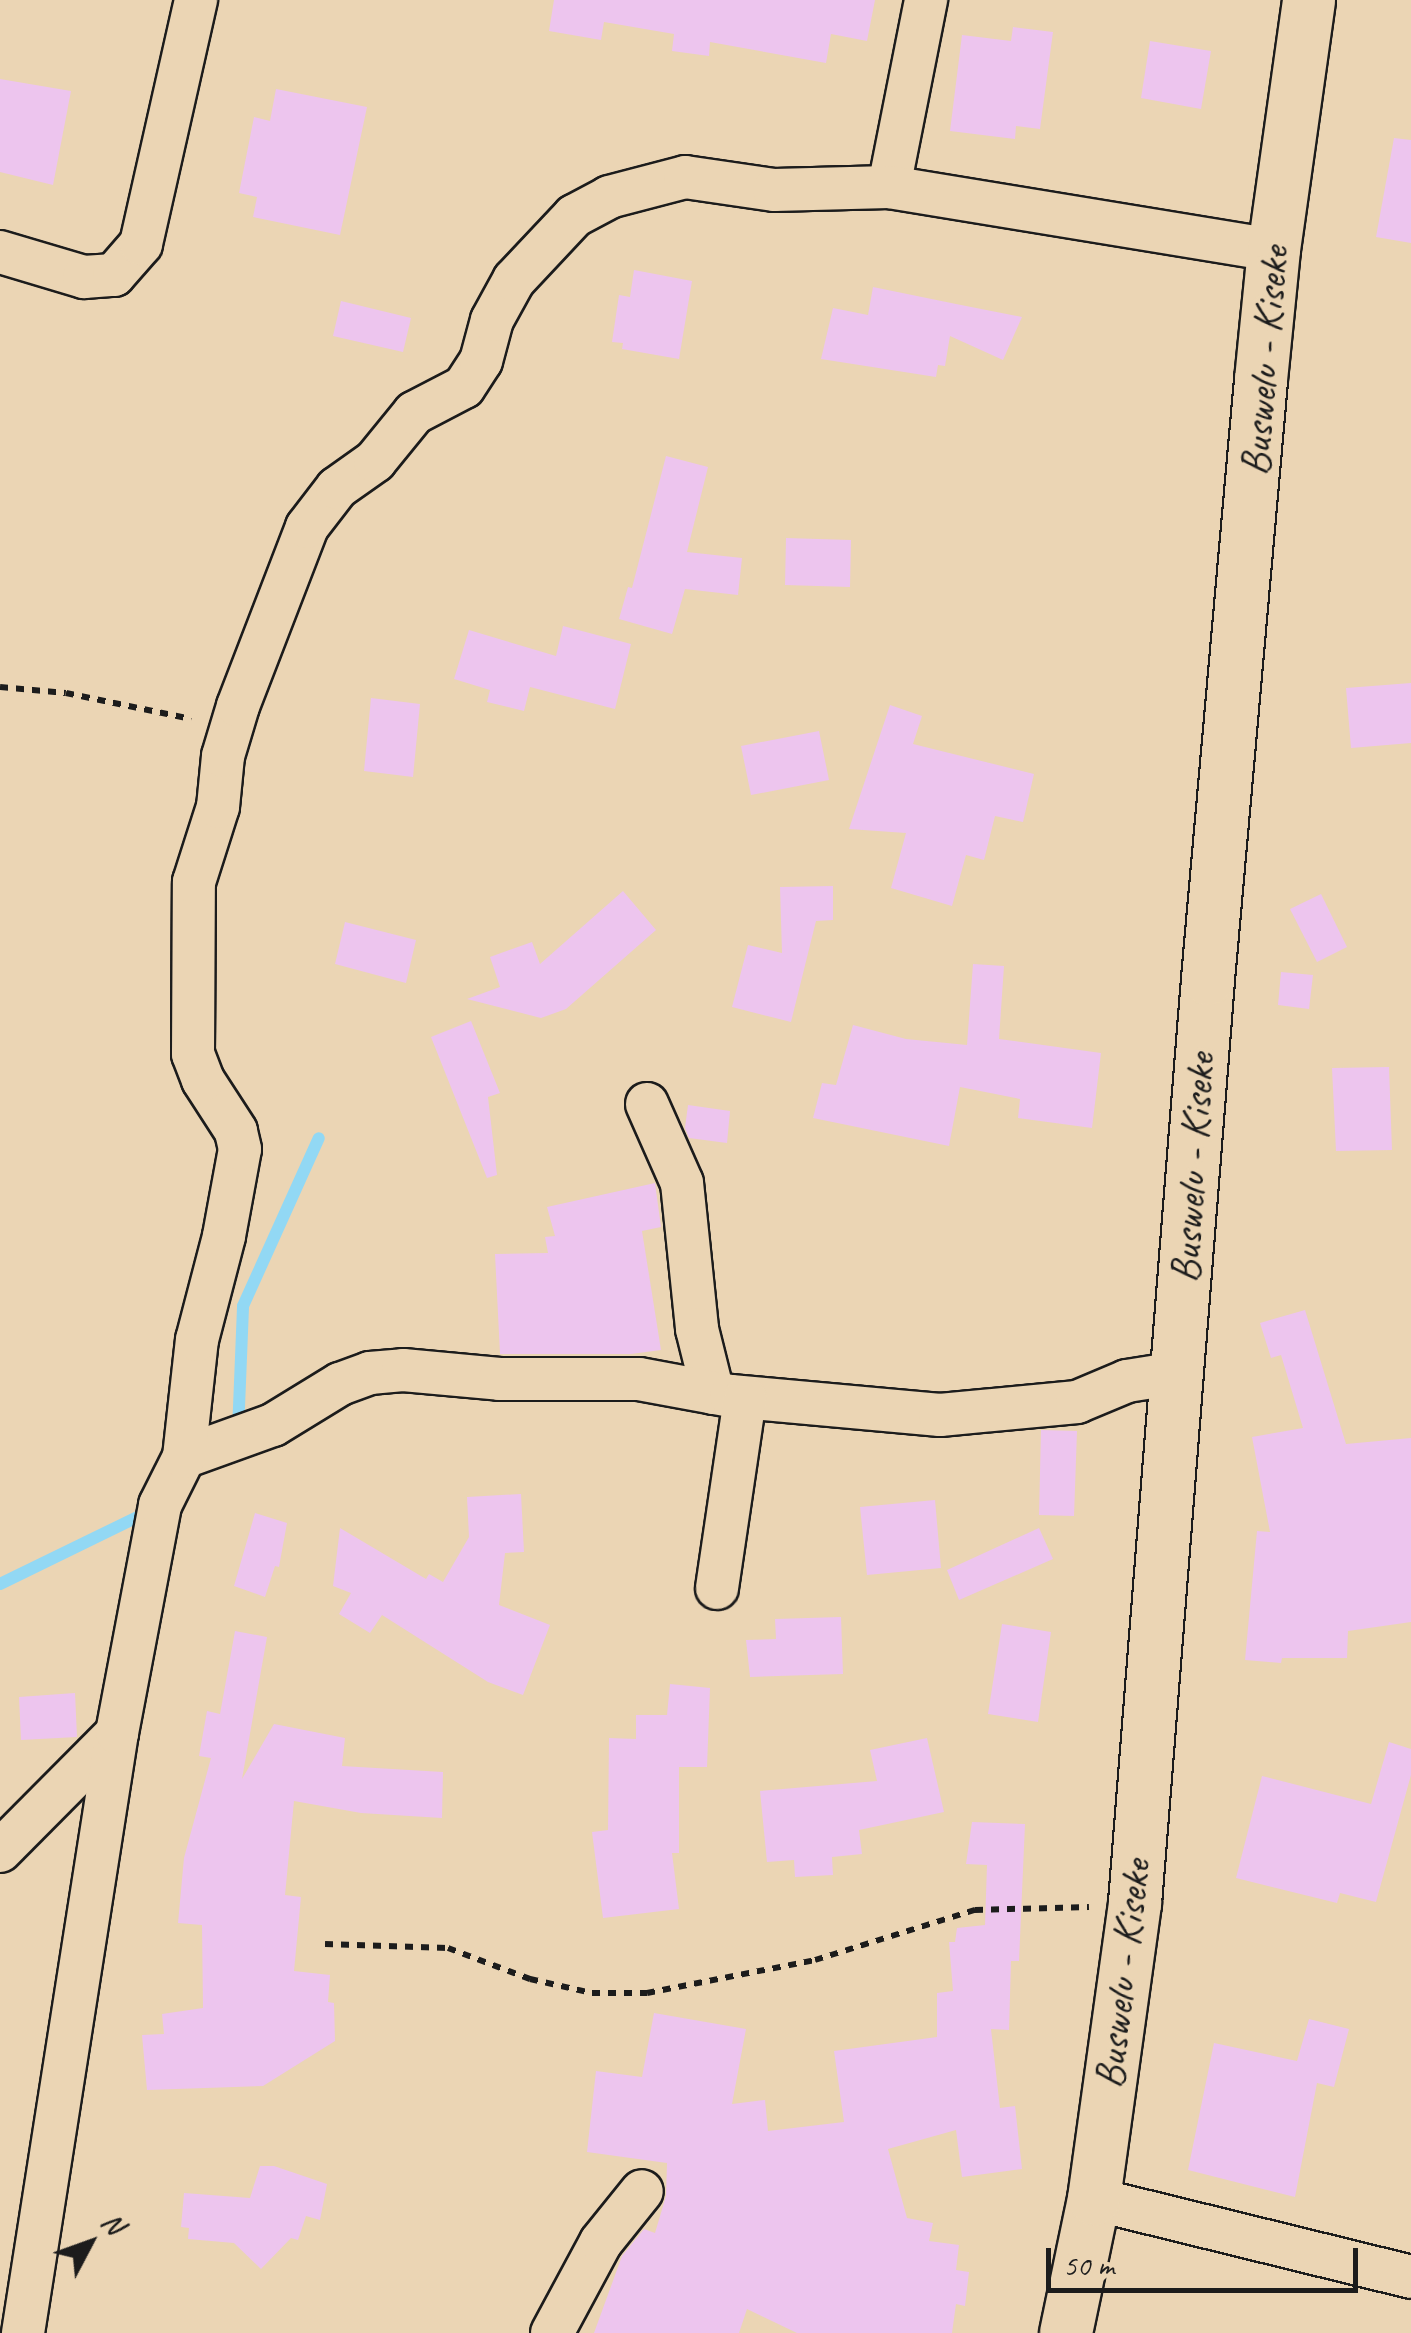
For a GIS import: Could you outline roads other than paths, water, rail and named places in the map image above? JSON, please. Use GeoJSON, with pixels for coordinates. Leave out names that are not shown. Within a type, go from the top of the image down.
{"type":"FeatureCollection","features":[{"type":"Feature","properties":{"kind":"main road","name":"Buswelu - Kiseke"},"geometry":{"type":"LineString","coordinates":[[1066,2333],[1094,2198],[1136,1903],[1208,979],[1251,532],[1261,380],[1274,250],[1309,0]]}},
{"type":"Feature","properties":{"kind":"street"},"geometry":{"type":"LineString","coordinates":[[0,252],[84,277],[114,275],[141,244],[196,0]]}},
{"type":"Feature","properties":{"kind":"street"},"geometry":{"type":"LineString","coordinates":[[890,187],[926,0]]}},
{"type":"Feature","properties":{"kind":"street"},"geometry":{"type":"LineString","coordinates":[[23,2333],[117,1733],[160,1506],[184,1457],[197,1340],[224,1236],[240,1149],[236,1132],[203,1080],[193,1054],[194,882],[218,807],[231,727],[257,648],[307,527],[337,488],[375,461],[414,413],[464,387],[481,362],[492,320],[514,280],[574,216],[609,197],[685,177],[774,190],[890,187],[1274,250]]}},
{"type":"Feature","properties":{"kind":"street"},"geometry":{"type":"LineString","coordinates":[[647,1104],[668,1143],[682,1183],[698,1329],[729,1395],[717,1588]]}},
{"type":"Feature","properties":{"kind":"street"},"geometry":{"type":"LineString","coordinates":[[184,1457],[274,1425],[340,1384],[370,1373],[403,1370],[500,1379],[638,1379],[729,1395],[940,1415],[1077,1402],[1127,1381],[1177,1374]]}},
{"type":"Feature","properties":{"kind":"street"},"geometry":{"type":"LineString","coordinates":[[0,1850],[117,1733]]}},
{"type":"Feature","properties":{"kind":"street"},"geometry":{"type":"LineString","coordinates":[[552,2333],[601,2242],[642,2191]]}},
{"type":"Feature","properties":{"kind":"street"},"geometry":{"type":"LineString","coordinates":[[1094,2198],[1411,2277]]}},
{"type":"Feature","properties":{"kind":"waterway"},"geometry":{"type":"LineString","coordinates":[[238,1432],[243,1306],[319,1138]]}},
{"type":"Feature","properties":{"kind":"waterway"},"geometry":{"type":"LineString","coordinates":[[0,1584],[150,1511]]}}]}
